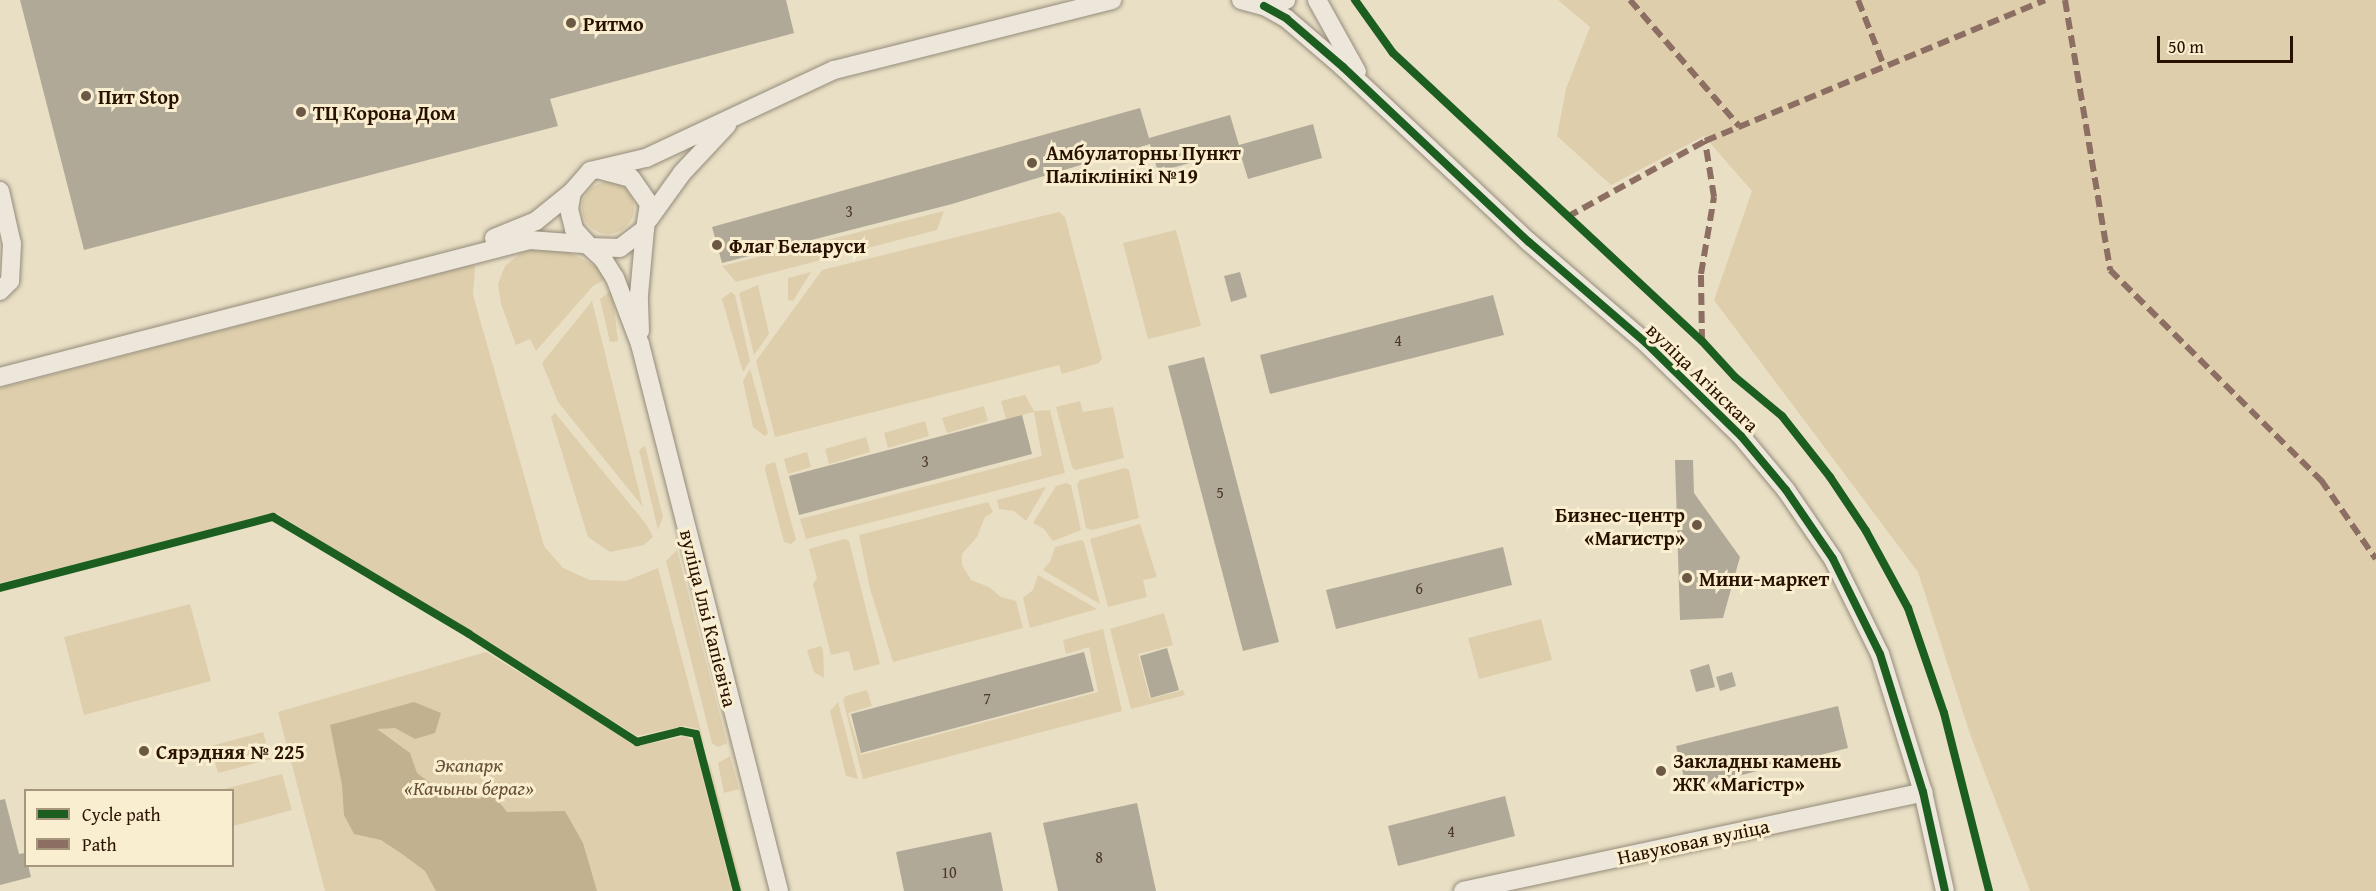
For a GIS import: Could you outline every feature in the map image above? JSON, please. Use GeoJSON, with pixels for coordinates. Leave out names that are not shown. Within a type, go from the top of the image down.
{"type":"FeatureCollection","features":[{"type":"Feature","properties":{"kind":"street"},"geometry":{"type":"LineString","coordinates":[[422,266],[447,252],[536,221],[572,192],[590,171],[646,158],[834,70],[1112,0]]}},
{"type":"Feature","properties":{"kind":"street"},"geometry":{"type":"LineString","coordinates":[[1241,0],[1264,6],[1286,0]]}},
{"type":"Feature","properties":{"kind":"street","name":"вуліца Агінскага"},"geometry":{"type":"LineString","coordinates":[[1317,0],[1367,90]]}},
{"type":"Feature","properties":{"kind":"street","name":"вуліца Агінскага"},"geometry":{"type":"LineString","coordinates":[[1264,6],[1287,19],[1367,90],[1529,242],[1646,343],[1769,468],[1824,543],[1862,614],[1891,687],[1923,792],[1945,891]]}},
{"type":"Feature","properties":{"kind":"street"},"geometry":{"type":"LineString","coordinates":[[0,377],[422,266],[531,240],[620,248],[647,224],[705,148],[734,119],[748,111]]}},
{"type":"Feature","properties":{"kind":"street"},"geometry":{"type":"LineString","coordinates":[[601,170],[622,173],[639,185],[649,204],[647,224]]}},
{"type":"Feature","properties":{"kind":"street"},"geometry":{"type":"LineString","coordinates":[[0,191],[9,225],[12,261],[10,281],[0,291]]}},
{"type":"Feature","properties":{"kind":"street"},"geometry":{"type":"LineString","coordinates":[[572,192],[570,219],[586,245]]}},
{"type":"Feature","properties":{"kind":"street","name":"вуліца Ільі Капіевіча"},"geometry":{"type":"LineString","coordinates":[[640,345],[639,295],[647,224]]}},
{"type":"Feature","properties":{"kind":"street","name":"вуліца Ільі Капіевіча"},"geometry":{"type":"LineString","coordinates":[[586,245],[615,279],[640,345],[779,891]]}},
{"type":"Feature","properties":{"kind":"street","name":"Навуковая вуліца"},"geometry":{"type":"LineString","coordinates":[[1463,891],[1923,792]]}},
{"type":"Feature","properties":{"kind":"green space"},"geometry":{"type":"Polygon","coordinates":[[[1558,0],[2376,0],[2376,891],[2030,891],[1970,734],[1918,572],[1714,300],[1752,191],[1704,136],[1611,185],[1557,136],[1566,89],[1590,27],[1558,0]]]}},
{"type":"Feature","properties":{"kind":"green space"},"geometry":{"type":"Polygon","coordinates":[[[608,182],[618,184],[626,190],[632,198],[634,208],[632,218],[626,226],[618,232],[608,234],[598,232],[590,226],[584,218],[582,208],[584,198],[590,190],[598,184],[608,182]]]}},
{"type":"Feature","properties":{"kind":"green space"},"geometry":{"type":"Polygon","coordinates":[[[944,211],[937,230],[736,282],[722,266],[944,211]]]}},
{"type":"Feature","properties":{"kind":"green space"},"geometry":{"type":"Polygon","coordinates":[[[1059,212],[1065,217],[1102,358],[1099,363],[1062,374],[1059,365],[775,437],[756,361],[822,270],[1059,212]]]}},
{"type":"Feature","properties":{"kind":"green space"},"geometry":{"type":"Polygon","coordinates":[[[1176,230],[1201,326],[1148,339],[1123,243],[1176,230]]]}},
{"type":"Feature","properties":{"kind":"green space"},"geometry":{"type":"Polygon","coordinates":[[[533,249],[566,251],[598,267],[606,279],[593,286],[536,351],[530,339],[516,345],[501,304],[498,284],[505,266],[519,254],[533,249]]]}},
{"type":"Feature","properties":{"kind":"green space"},"geometry":{"type":"Polygon","coordinates":[[[471,265],[475,267],[473,295],[544,546],[563,568],[590,580],[626,581],[658,568],[706,750],[698,729],[684,726],[637,736],[276,513],[0,583],[0,388],[471,265]]]}},
{"type":"Feature","properties":{"kind":"green space"},"geometry":{"type":"Polygon","coordinates":[[[811,272],[793,301],[788,300],[788,278],[811,272]]]}},
{"type":"Feature","properties":{"kind":"green space"},"geometry":{"type":"Polygon","coordinates":[[[758,285],[769,334],[754,355],[739,293],[758,285]]]}},
{"type":"Feature","properties":{"kind":"green space"},"geometry":{"type":"Polygon","coordinates":[[[612,290],[618,341],[610,342],[600,299],[612,290]]]}},
{"type":"Feature","properties":{"kind":"green space"},"geometry":{"type":"Polygon","coordinates":[[[731,292],[735,295],[750,361],[743,372],[722,299],[731,292]]]}},
{"type":"Feature","properties":{"kind":"green space"},"geometry":{"type":"Polygon","coordinates":[[[592,301],[643,507],[558,402],[542,363],[592,301]]]}},
{"type":"Feature","properties":{"kind":"green space"},"geometry":{"type":"Polygon","coordinates":[[[750,369],[768,433],[765,436],[753,427],[743,381],[750,369]]]}},
{"type":"Feature","properties":{"kind":"green space"},"geometry":{"type":"Polygon","coordinates":[[[1025,395],[1034,411],[1050,410],[1065,473],[806,539],[800,519],[1042,456],[1034,412],[1006,419],[1001,401],[1025,395]]]}},
{"type":"Feature","properties":{"kind":"green space"},"geometry":{"type":"Polygon","coordinates":[[[1080,401],[1083,412],[1113,407],[1124,458],[1075,470],[1072,467],[1056,407],[1080,401]]]}},
{"type":"Feature","properties":{"kind":"green space"},"geometry":{"type":"Polygon","coordinates":[[[984,406],[988,421],[947,433],[942,418],[984,406]]]}},
{"type":"Feature","properties":{"kind":"green space"},"geometry":{"type":"Polygon","coordinates":[[[555,413],[646,524],[653,537],[644,545],[610,552],[588,537],[551,417],[555,413]]]}},
{"type":"Feature","properties":{"kind":"green space"},"geometry":{"type":"Polygon","coordinates":[[[925,421],[929,436],[888,448],[884,433],[925,421]]]}},
{"type":"Feature","properties":{"kind":"green space"},"geometry":{"type":"Polygon","coordinates":[[[866,437],[870,452],[829,464],[825,449],[866,437]]]}},
{"type":"Feature","properties":{"kind":"green space"},"geometry":{"type":"Polygon","coordinates":[[[645,446],[663,517],[658,530],[639,450],[645,446]]]}},
{"type":"Feature","properties":{"kind":"green space"},"geometry":{"type":"Polygon","coordinates":[[[807,452],[811,467],[788,474],[784,459],[807,452]]]}},
{"type":"Feature","properties":{"kind":"green space"},"geometry":{"type":"Polygon","coordinates":[[[775,462],[796,540],[791,544],[784,542],[765,470],[766,465],[775,462]]]}},
{"type":"Feature","properties":{"kind":"green space"},"geometry":{"type":"Polygon","coordinates":[[[1125,468],[1129,470],[1139,518],[1092,530],[1086,528],[1077,484],[1080,480],[1125,468]]]}},
{"type":"Feature","properties":{"kind":"green space"},"geometry":{"type":"Polygon","coordinates":[[[1066,483],[1071,485],[1081,530],[1053,541],[1044,529],[1033,523],[1056,486],[1066,483]]]}},
{"type":"Feature","properties":{"kind":"green space"},"geometry":{"type":"Polygon","coordinates":[[[1046,487],[1026,521],[1014,511],[999,509],[997,500],[1046,487]]]}},
{"type":"Feature","properties":{"kind":"green space"},"geometry":{"type":"Polygon","coordinates":[[[988,502],[993,512],[985,517],[977,537],[962,554],[962,565],[971,580],[989,587],[1001,597],[1016,601],[1023,628],[893,662],[870,589],[859,535],[988,502]]]}},
{"type":"Feature","properties":{"kind":"green space"},"geometry":{"type":"Polygon","coordinates":[[[1140,524],[1157,577],[1143,580],[1147,597],[1108,607],[1090,539],[1140,524]]]}},
{"type":"Feature","properties":{"kind":"green space"},"geometry":{"type":"Polygon","coordinates":[[[844,539],[849,541],[880,664],[854,671],[849,651],[831,655],[813,584],[817,578],[809,549],[844,539]]]}},
{"type":"Feature","properties":{"kind":"green space"},"geometry":{"type":"Polygon","coordinates":[[[1081,540],[1084,542],[1100,604],[1043,570],[1050,562],[1055,547],[1081,540]]]}},
{"type":"Feature","properties":{"kind":"green space"},"geometry":{"type":"Polygon","coordinates":[[[677,550],[727,743],[718,747],[712,743],[666,561],[677,550]]]}},
{"type":"Feature","properties":{"kind":"green space"},"geometry":{"type":"Polygon","coordinates":[[[1038,575],[1097,609],[1030,628],[1023,598],[1033,590],[1038,575]]]}},
{"type":"Feature","properties":{"kind":"green space"},"geometry":{"type":"Polygon","coordinates":[[[190,604],[211,681],[84,715],[64,637],[190,604]]]}},
{"type":"Feature","properties":{"kind":"green space"},"geometry":{"type":"Polygon","coordinates":[[[1164,613],[1173,645],[1138,654],[1150,699],[1183,690],[1185,695],[1131,709],[1110,629],[1164,613]]]}},
{"type":"Feature","properties":{"kind":"green space"},"geometry":{"type":"Polygon","coordinates":[[[1541,619],[1552,660],[1479,679],[1468,638],[1541,619]]]}},
{"type":"Feature","properties":{"kind":"green space"},"geometry":{"type":"Polygon","coordinates":[[[1103,629],[1122,711],[863,779],[843,700],[846,696],[867,690],[872,706],[848,713],[861,755],[1098,692],[1089,647],[1066,654],[1063,640],[1103,629]]]}},
{"type":"Feature","properties":{"kind":"green space"},"geometry":{"type":"Polygon","coordinates":[[[821,646],[824,678],[814,672],[807,650],[821,646]]]}},
{"type":"Feature","properties":{"kind":"green space","name":"Экапарк «Качыны бераг»"},"geometry":{"type":"Polygon","coordinates":[[[486,652],[638,746],[685,736],[693,741],[732,891],[325,891],[278,712],[486,652]]]}},
{"type":"Feature","properties":{"kind":"green space"},"geometry":{"type":"Polygon","coordinates":[[[838,702],[858,779],[846,776],[830,711],[838,702]]]}},
{"type":"Feature","properties":{"kind":"green space"},"geometry":{"type":"Polygon","coordinates":[[[263,732],[271,759],[218,773],[211,746],[263,732]]]}},
{"type":"Feature","properties":{"kind":"green space"},"geometry":{"type":"Polygon","coordinates":[[[730,756],[739,789],[724,793],[718,763],[730,756]]]}},
{"type":"Feature","properties":{"kind":"green space"},"geometry":{"type":"Polygon","coordinates":[[[708,763],[710,764],[743,891],[740,891],[708,763]]]}},
{"type":"Feature","properties":{"kind":"green space"},"geometry":{"type":"Polygon","coordinates":[[[282,774],[292,810],[234,826],[234,789],[224,789],[282,774]]]}},
{"type":"Feature","properties":{"kind":"shaded area"},"geometry":{"type":"Polygon","coordinates":[[[414,702],[441,713],[435,733],[415,739],[395,728],[377,729],[410,753],[417,773],[442,792],[479,799],[491,792],[507,812],[565,811],[583,843],[597,891],[436,891],[425,871],[402,854],[381,840],[354,834],[344,815],[342,785],[330,725],[414,702]]]}},
{"type":"Feature","properties":{"kind":"building","name":"ТЦ Корона Дом"},"geometry":{"type":"Polygon","coordinates":[[[20,0],[786,0],[794,33],[550,99],[558,126],[84,250],[20,0]]]}},
{"type":"Feature","properties":{"kind":"building"},"geometry":{"type":"Polygon","coordinates":[[[1140,108],[1149,138],[1230,115],[1239,145],[1313,124],[1322,158],[1248,179],[1239,149],[1158,172],[1150,144],[952,204],[722,263],[712,227],[1140,108]]]}},
{"type":"Feature","properties":{"kind":"building"},"geometry":{"type":"Polygon","coordinates":[[[1240,272],[1247,297],[1231,302],[1224,276],[1240,272]]]}},
{"type":"Feature","properties":{"kind":"building"},"geometry":{"type":"Polygon","coordinates":[[[1493,295],[1504,335],[1270,394],[1260,355],[1493,295]]]}},
{"type":"Feature","properties":{"kind":"building"},"geometry":{"type":"Polygon","coordinates":[[[1204,357],[1279,642],[1243,651],[1168,366],[1204,357]]]}},
{"type":"Feature","properties":{"kind":"building"},"geometry":{"type":"Polygon","coordinates":[[[1022,415],[1032,454],[799,515],[789,476],[1022,415]]]}},
{"type":"Feature","properties":{"kind":"building","name":"Бизнес-центр «Магистр»"},"geometry":{"type":"Polygon","coordinates":[[[1675,460],[1693,460],[1694,493],[1740,557],[1723,618],[1680,620],[1675,460]]]}},
{"type":"Feature","properties":{"kind":"building"},"geometry":{"type":"Polygon","coordinates":[[[1503,547],[1512,585],[1336,629],[1326,590],[1503,547]]]}},
{"type":"Feature","properties":{"kind":"building"},"geometry":{"type":"Polygon","coordinates":[[[1167,648],[1179,690],[1151,698],[1140,656],[1167,648]]]}},
{"type":"Feature","properties":{"kind":"building"},"geometry":{"type":"Polygon","coordinates":[[[1084,652],[1094,691],[861,753],[851,714],[1084,652]]]}},
{"type":"Feature","properties":{"kind":"building"},"geometry":{"type":"Polygon","coordinates":[[[1709,664],[1715,687],[1696,692],[1690,670],[1709,664]]]}},
{"type":"Feature","properties":{"kind":"building"},"geometry":{"type":"Polygon","coordinates":[[[1732,672],[1736,686],[1720,691],[1716,677],[1732,672]]]}},
{"type":"Feature","properties":{"kind":"building"},"geometry":{"type":"Polygon","coordinates":[[[1838,706],[1848,748],[1687,789],[1676,746],[1838,706]]]}},
{"type":"Feature","properties":{"kind":"building"},"geometry":{"type":"Polygon","coordinates":[[[1505,796],[1515,836],[1398,866],[1388,826],[1505,796]]]}},
{"type":"Feature","properties":{"kind":"building"},"geometry":{"type":"Polygon","coordinates":[[[5,799],[19,854],[24,853],[24,867],[28,867],[31,877],[0,885],[0,800],[5,799]]]}},
{"type":"Feature","properties":{"kind":"building"},"geometry":{"type":"Polygon","coordinates":[[[1137,803],[1156,891],[1058,891],[1043,823],[1137,803]]]}},
{"type":"Feature","properties":{"kind":"building"},"geometry":{"type":"Polygon","coordinates":[[[991,832],[1003,891],[904,891],[896,852],[991,832]]]}},
{"type":"Feature","properties":{"kind":"marked path"},"geometry":{"type":"LineString","coordinates":[[1630,0],[1739,126]]}},
{"type":"Feature","properties":{"kind":"marked path"},"geometry":{"type":"LineString","coordinates":[[1858,0],[1884,66]]}},
{"type":"Feature","properties":{"kind":"marked path"},"geometry":{"type":"LineString","coordinates":[[1567,217],[1705,141],[2045,0]]}},
{"type":"Feature","properties":{"kind":"marked path"},"geometry":{"type":"LineString","coordinates":[[2065,0],[2110,270],[2321,480],[2376,559]]}},
{"type":"Feature","properties":{"kind":"marked path"},"geometry":{"type":"LineString","coordinates":[[1702,341],[1701,274],[1714,197],[1705,141]]}},
{"type":"Feature","properties":{"kind":"cycle path"},"geometry":{"type":"LineString","coordinates":[[1355,0],[1393,53],[1702,341],[1735,377],[1782,416],[1830,477],[1866,531],[1908,608],[1944,713],[1989,891]]}},
{"type":"Feature","properties":{"kind":"cycle path"},"geometry":{"type":"LineString","coordinates":[[1264,6],[1287,19],[1343,67],[1529,242],[1646,343],[1741,436],[1786,490],[1833,559],[1880,654],[1923,792],[1945,891]]}},
{"type":"Feature","properties":{"kind":"cycle path"},"geometry":{"type":"LineString","coordinates":[[0,588],[273,517],[469,634],[637,742],[681,731],[696,734],[737,891]]}},
{"type":"Feature","properties":{"kind":"place","name":"Ритмо"},"geometry":{"type":"Point","coordinates":[571,23]}},
{"type":"Feature","properties":{"kind":"place","name":"Пит Stop"},"geometry":{"type":"Point","coordinates":[86,96]}},
{"type":"Feature","properties":{"kind":"place","name":"ТЦ Корона Дом"},"geometry":{"type":"Point","coordinates":[301,112]}},
{"type":"Feature","properties":{"kind":"place","name":"Амбулаторны Пункт Паліклінікі №19"},"geometry":{"type":"Point","coordinates":[1032,163]}},
{"type":"Feature","properties":{"kind":"place","name":"Флаг Беларуси"},"geometry":{"type":"Point","coordinates":[717,245]}},
{"type":"Feature","properties":{"kind":"place","name":"Бизнес-центр «Магистр»"},"geometry":{"type":"Point","coordinates":[1697,525]}},
{"type":"Feature","properties":{"kind":"place","name":"Мини-маркет"},"geometry":{"type":"Point","coordinates":[1687,578]}},
{"type":"Feature","properties":{"kind":"place","name":"Сярэдняя № 225"},"geometry":{"type":"Point","coordinates":[144,751]}},
{"type":"Feature","properties":{"kind":"place","name":"Закладны камень ЖК «Магістр»"},"geometry":{"type":"Point","coordinates":[1661,771]}}]}
